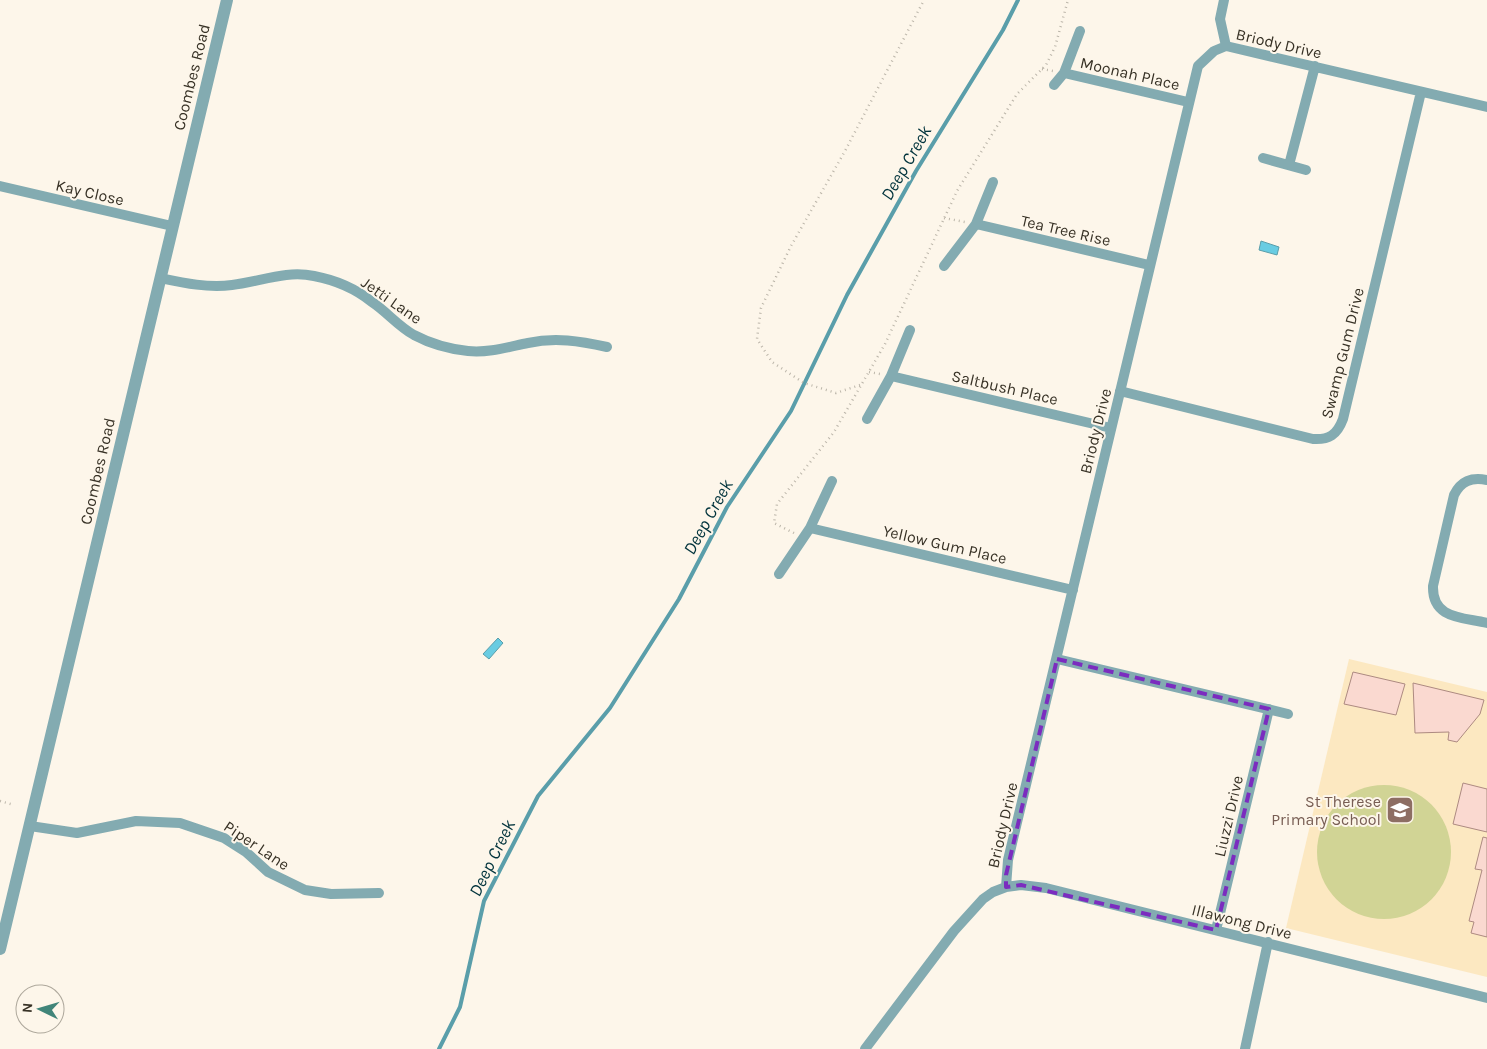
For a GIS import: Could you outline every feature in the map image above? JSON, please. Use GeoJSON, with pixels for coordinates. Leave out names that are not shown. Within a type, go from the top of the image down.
{"type":"FeatureCollection","features":[{"type":"Feature","properties":{"kind":"street","name":"Coombes Road"},"geometry":{"type":"LineString","coordinates":[[0,949],[227,0]]}},
{"type":"Feature","properties":{"kind":"street"},"geometry":{"type":"LineString","coordinates":[[1224,0],[1220,19],[1226,46]]}},
{"type":"Feature","properties":{"kind":"street","name":"Moonah Place"},"geometry":{"type":"LineString","coordinates":[[1054,85],[1064,73],[1080,31]]}},
{"type":"Feature","properties":{"kind":"street","name":"Briody Drive"},"geometry":{"type":"LineString","coordinates":[[865,1049],[968,914],[993,892],[1006,887],[1008,860],[1198,66],[1214,50],[1226,46],[1487,107]]}},
{"type":"Feature","properties":{"kind":"street"},"geometry":{"type":"LineString","coordinates":[[1289,165],[1315,66]]}},
{"type":"Feature","properties":{"kind":"street","name":"Moonah Place"},"geometry":{"type":"LineString","coordinates":[[1064,73],[1188,102]]}},
{"type":"Feature","properties":{"kind":"street","name":"Swamp Gum Drive"},"geometry":{"type":"LineString","coordinates":[[1120,391],[1312,439],[1322,440],[1335,434],[1343,419],[1421,92]]}},
{"type":"Feature","properties":{"kind":"street"},"geometry":{"type":"LineString","coordinates":[[1263,158],[1306,170]]}},
{"type":"Feature","properties":{"kind":"street"},"geometry":{"type":"LineString","coordinates":[[944,266],[976,224],[993,182]]}},
{"type":"Feature","properties":{"kind":"street","name":"Kay Close"},"geometry":{"type":"LineString","coordinates":[[0,186],[172,226]]}},
{"type":"Feature","properties":{"kind":"street","name":"Tea Tree Rise"},"geometry":{"type":"LineString","coordinates":[[976,224],[1150,265]]}},
{"type":"Feature","properties":{"kind":"street","name":"Jetti Lane"},"geometry":{"type":"LineString","coordinates":[[160,278],[198,285],[216,286],[234,285],[282,274],[313,276],[346,286],[361,294],[400,325],[427,341],[456,349],[486,351],[528,342],[562,339],[607,346]]}},
{"type":"Feature","properties":{"kind":"street"},"geometry":{"type":"LineString","coordinates":[[867,419],[891,376],[910,330]]}},
{"type":"Feature","properties":{"kind":"street","name":"Saltbush Place"},"geometry":{"type":"LineString","coordinates":[[891,376],[1111,428]]}},
{"type":"Feature","properties":{"kind":"street"},"geometry":{"type":"LineString","coordinates":[[1487,480],[1472,479],[1465,482],[1458,487],[1454,495],[1433,586],[1433,596],[1436,606],[1445,613],[1487,623]]}},
{"type":"Feature","properties":{"kind":"street"},"geometry":{"type":"LineString","coordinates":[[779,574],[810,528],[832,481]]}},
{"type":"Feature","properties":{"kind":"street","name":"Yellow Gum Place"},"geometry":{"type":"LineString","coordinates":[[810,528],[1073,590]]}},
{"type":"Feature","properties":{"kind":"street"},"geometry":{"type":"LineString","coordinates":[[1057,659],[1288,714]]}},
{"type":"Feature","properties":{"kind":"street","name":"Liuzzi Drive"},"geometry":{"type":"LineString","coordinates":[[1216,930],[1268,709]]}},
{"type":"Feature","properties":{"kind":"street","name":"Piper Lane"},"geometry":{"type":"LineString","coordinates":[[30,826],[77,833],[136,821],[180,823],[224,838],[246,852],[268,872],[305,890],[331,894],[379,893]]}},
{"type":"Feature","properties":{"kind":"street","name":"Illawong Drive"},"geometry":{"type":"LineString","coordinates":[[1006,887],[1021,885],[1046,888],[1487,998]]}},
{"type":"Feature","properties":{"kind":"street"},"geometry":{"type":"LineString","coordinates":[[1245,1049],[1268,942]]}},
{"type":"Feature","properties":{"kind":"street","name":"Illawong Drive"},"geometry":{"type":"LineString","coordinates":[[1470,993],[1487,994]]}},
{"type":"Feature","properties":{"kind":"path"},"geometry":{"type":"LineString","coordinates":[[862,384],[836,393],[804,383],[772,362],[757,339],[761,308],[792,246],[924,0]]}},
{"type":"Feature","properties":{"kind":"path"},"geometry":{"type":"LineString","coordinates":[[803,538],[774,523],[777,504],[834,432],[862,384],[885,344],[957,191],[1017,94],[1046,65],[1056,47],[1068,0]]}},
{"type":"Feature","properties":{"kind":"path"},"geometry":{"type":"LineString","coordinates":[[944,218],[976,224]]}},
{"type":"Feature","properties":{"kind":"path"},"geometry":{"type":"LineString","coordinates":[[0,801],[14,805]]}},
{"type":"Feature","properties":{"kind":"highlighted area"},"geometry":{"type":"Polygon","coordinates":[[[1057,659],[1269,709],[1216,930],[1021,885],[1006,887],[1006,875],[1057,659]]]}},
{"type":"Feature","properties":{"kind":"shaded area","name":"St Therese Primary School"},"geometry":{"type":"Polygon","coordinates":[[[1349,659],[1487,692],[1487,977],[1286,928],[1349,659]]]}},
{"type":"Feature","properties":{"kind":"green space"},"geometry":{"type":"Polygon","coordinates":[[[1384,785],[1410,790],[1431,805],[1446,826],[1451,852],[1446,878],[1431,899],[1410,914],[1384,919],[1358,914],[1337,899],[1322,878],[1317,852],[1322,826],[1337,805],[1358,790],[1384,785]]]}},
{"type":"Feature","properties":{"kind":"water"},"geometry":{"type":"Polygon","coordinates":[[[1261,241],[1279,247],[1277,255],[1259,250],[1261,241]]]}},
{"type":"Feature","properties":{"kind":"water"},"geometry":{"type":"Polygon","coordinates":[[[498,638],[503,643],[489,659],[483,654],[498,638]]]}},
{"type":"Feature","properties":{"kind":"building"},"geometry":{"type":"Polygon","coordinates":[[[1353,672],[1405,684],[1396,715],[1344,704],[1353,672]]]}},
{"type":"Feature","properties":{"kind":"building"},"geometry":{"type":"Polygon","coordinates":[[[1413,683],[1484,700],[1480,714],[1457,742],[1448,740],[1449,732],[1415,733],[1413,683]]]}},
{"type":"Feature","properties":{"kind":"building"},"geometry":{"type":"Polygon","coordinates":[[[1463,783],[1487,789],[1487,832],[1453,824],[1463,783]]]}},
{"type":"Feature","properties":{"kind":"building"},"geometry":{"type":"Polygon","coordinates":[[[1483,837],[1487,838],[1487,937],[1471,933],[1474,922],[1469,921],[1482,870],[1475,869],[1483,837]]]}},
{"type":"Feature","properties":{"kind":"waterway","name":"Deep Creek"},"geometry":{"type":"LineString","coordinates":[[439,1049],[460,1007],[484,901],[538,796],[610,708],[679,599],[727,507],[791,411],[847,295],[916,171],[1003,30],[1018,0]]}},
{"type":"Feature","properties":{"kind":"place","name":"St Therese Primary School"},"geometry":{"type":"Point","coordinates":[1400,810]}}]}
